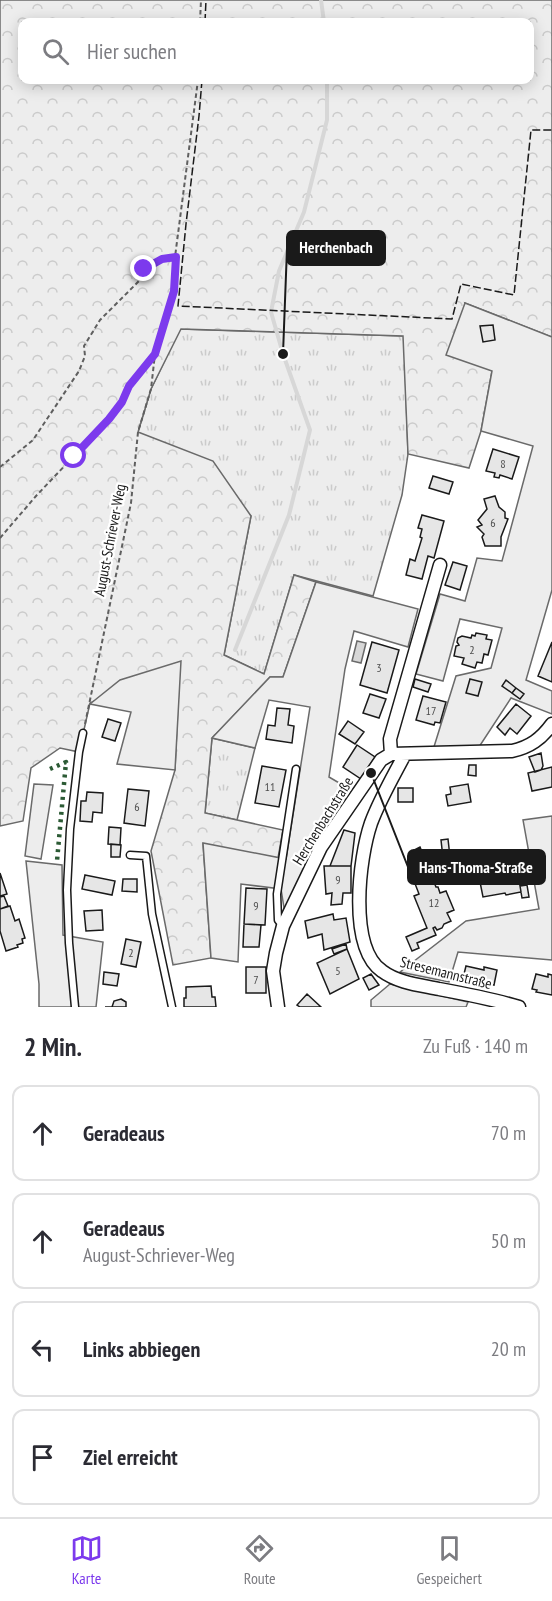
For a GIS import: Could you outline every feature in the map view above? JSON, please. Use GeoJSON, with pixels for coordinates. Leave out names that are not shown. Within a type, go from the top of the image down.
{"type":"FeatureCollection","features":[{"type":"Feature","properties":{"kind":"street"},"geometry":{"type":"LineString","coordinates":[[440,565],[390,740],[391,754],[512,751],[524,748],[540,739],[552,724]]}},
{"type":"Feature","properties":{"kind":"street","name":"Herchenbachstraße"},"geometry":{"type":"LineString","coordinates":[[278,1007],[273,971],[283,926],[321,847],[371,773],[381,760],[391,754]]}},
{"type":"Feature","properties":{"kind":"street","name":"Stresemannstraße"},"geometry":{"type":"LineString","coordinates":[[405,754],[381,800],[365,843],[359,909],[367,951],[383,972],[396,978],[413,984],[519,1007]]}},
{"type":"Feature","properties":{"kind":"lane"},"geometry":{"type":"LineString","coordinates":[[75,1007],[67,890],[70,829],[83,733]]}},
{"type":"Feature","properties":{"kind":"lane"},"geometry":{"type":"LineString","coordinates":[[283,926],[278,920],[277,894],[296,769]]}},
{"type":"Feature","properties":{"kind":"lane"},"geometry":{"type":"LineString","coordinates":[[130,855],[146,856],[152,914],[172,1007]]}},
{"type":"Feature","properties":{"kind":"path"},"geometry":{"type":"LineString","coordinates":[[200,18],[201,0]]}},
{"type":"Feature","properties":{"kind":"path","name":"August-Schriever-Weg"},"geometry":{"type":"LineString","coordinates":[[83,733],[131,503],[138,432],[151,389],[155,354],[174,291],[176,257],[198,84]]}},
{"type":"Feature","properties":{"kind":"path"},"geometry":{"type":"LineString","coordinates":[[0,467],[33,440],[79,370],[85,356],[84,346],[100,320],[144,276],[144,269],[162,259],[176,257]]}},
{"type":"Feature","properties":{"kind":"path"},"geometry":{"type":"LineString","coordinates":[[0,538],[36,496],[109,419],[122,402],[129,386],[155,354]]}},
{"type":"Feature","properties":{"kind":"green space"},"geometry":{"type":"Polygon","coordinates":[[[0,0],[552,0],[552,337],[465,303],[492,371],[481,431],[469,468],[408,454],[403,336],[181,329],[151,389],[138,432],[213,461],[251,516],[224,655],[264,674],[294,575],[316,582],[283,677],[270,677],[212,738],[205,813],[283,830],[278,858],[203,844],[211,958],[173,965],[151,851],[175,770],[180,662],[90,703],[79,752],[60,748],[31,768],[23,821],[0,826],[0,0]]]}},
{"type":"Feature","properties":{"kind":"green space"},"geometry":{"type":"Polygon","coordinates":[[[180,329],[404,336],[408,454],[402,495],[373,596],[294,575],[264,674],[224,655],[251,516],[138,432],[151,389],[180,329]]]}},
{"type":"Feature","properties":{"kind":"green space"},"geometry":{"type":"Polygon","coordinates":[[[212,738],[255,748],[237,820],[205,813],[212,738]]]}},
{"type":"Feature","properties":{"kind":"shaded area"},"geometry":{"type":"Polygon","coordinates":[[[465,303],[552,337],[552,590],[526,680],[552,691],[552,714],[511,698],[479,747],[433,750],[456,676],[491,668],[502,628],[460,619],[443,681],[416,674],[440,594],[465,601],[477,558],[502,561],[533,446],[481,431],[492,371],[446,355],[465,303]]]}},
{"type":"Feature","properties":{"kind":"shaded area"},"geometry":{"type":"Polygon","coordinates":[[[316,582],[418,609],[408,647],[354,631],[345,669],[329,777],[353,791],[285,914],[281,889],[241,884],[238,962],[211,958],[203,843],[286,859],[310,707],[269,700],[255,748],[212,738],[270,677],[283,677],[316,582]]]}},
{"type":"Feature","properties":{"kind":"shaded area"},"geometry":{"type":"Polygon","coordinates":[[[357,641],[366,643],[361,663],[352,661],[357,641]]]}},
{"type":"Feature","properties":{"kind":"shaded area"},"geometry":{"type":"Polygon","coordinates":[[[181,661],[175,770],[117,764],[131,712],[90,704],[120,680],[181,661]]]}},
{"type":"Feature","properties":{"kind":"shaded area"},"geometry":{"type":"Polygon","coordinates":[[[34,784],[53,785],[41,859],[25,856],[34,784]]]}},
{"type":"Feature","properties":{"kind":"shaded area"},"geometry":{"type":"Polygon","coordinates":[[[552,816],[552,960],[458,952],[449,982],[400,972],[466,921],[539,909],[523,820],[552,816]]]}},
{"type":"Feature","properties":{"kind":"shaded area"},"geometry":{"type":"Polygon","coordinates":[[[26,861],[62,865],[63,935],[103,942],[96,1007],[39,1007],[39,984],[26,861]]]}},
{"type":"Feature","properties":{"kind":"shaded area"},"geometry":{"type":"Polygon","coordinates":[[[390,984],[468,1002],[466,1007],[371,1007],[371,1000],[390,984]]]}},
{"type":"Feature","properties":{"kind":"building"},"geometry":{"type":"Polygon","coordinates":[[[493,325],[495,340],[483,342],[480,326],[493,325]]]}},
{"type":"Feature","properties":{"kind":"building"},"geometry":{"type":"Polygon","coordinates":[[[493,449],[519,457],[512,479],[500,475],[499,478],[494,477],[495,473],[486,471],[493,449]]]}},
{"type":"Feature","properties":{"kind":"building"},"geometry":{"type":"Polygon","coordinates":[[[433,476],[453,482],[449,494],[429,488],[433,476]]]}},
{"type":"Feature","properties":{"kind":"building"},"geometry":{"type":"Polygon","coordinates":[[[495,496],[499,507],[505,512],[505,518],[508,519],[501,537],[501,546],[485,546],[482,537],[484,534],[477,527],[482,525],[478,520],[487,509],[484,499],[495,496]]]}},
{"type":"Feature","properties":{"kind":"building"},"geometry":{"type":"Polygon","coordinates":[[[422,515],[444,521],[434,558],[428,556],[422,579],[406,575],[410,559],[415,561],[422,538],[420,537],[422,529],[418,528],[422,515]]]}},
{"type":"Feature","properties":{"kind":"building"},"geometry":{"type":"Polygon","coordinates":[[[453,562],[467,566],[460,590],[445,585],[453,562]]]}},
{"type":"Feature","properties":{"kind":"building"},"geometry":{"type":"Polygon","coordinates":[[[476,633],[487,635],[486,639],[492,640],[488,655],[484,654],[482,663],[477,662],[475,668],[462,664],[464,658],[454,656],[456,646],[459,645],[458,638],[462,636],[471,638],[476,633]]]}},
{"type":"Feature","properties":{"kind":"building"},"geometry":{"type":"Polygon","coordinates":[[[372,642],[399,650],[387,693],[360,685],[372,642]]]}},
{"type":"Feature","properties":{"kind":"building"},"geometry":{"type":"Polygon","coordinates":[[[552,642],[552,682],[538,676],[552,642]]]}},
{"type":"Feature","properties":{"kind":"building"},"geometry":{"type":"Polygon","coordinates":[[[415,679],[431,684],[428,692],[413,687],[415,679]]]}},
{"type":"Feature","properties":{"kind":"building"},"geometry":{"type":"Polygon","coordinates":[[[470,679],[482,682],[478,696],[466,693],[470,679]]]}},
{"type":"Feature","properties":{"kind":"building"},"geometry":{"type":"Polygon","coordinates":[[[506,680],[516,688],[512,693],[502,686],[506,680]]]}},
{"type":"Feature","properties":{"kind":"building"},"geometry":{"type":"Polygon","coordinates":[[[516,688],[524,694],[520,699],[512,693],[516,688]]]}},
{"type":"Feature","properties":{"kind":"building"},"geometry":{"type":"Polygon","coordinates":[[[370,694],[386,699],[379,718],[363,713],[370,694]]]}},
{"type":"Feature","properties":{"kind":"building"},"geometry":{"type":"Polygon","coordinates":[[[423,696],[446,702],[440,723],[435,722],[434,725],[416,720],[423,696]]]}},
{"type":"Feature","properties":{"kind":"building"},"geometry":{"type":"Polygon","coordinates":[[[516,704],[531,716],[517,734],[510,728],[505,735],[497,727],[516,704]]]}},
{"type":"Feature","properties":{"kind":"building"},"geometry":{"type":"Polygon","coordinates":[[[277,708],[290,709],[288,725],[294,726],[292,743],[266,739],[268,725],[275,726],[277,708]]]}},
{"type":"Feature","properties":{"kind":"building"},"geometry":{"type":"Polygon","coordinates":[[[108,719],[121,723],[115,741],[102,737],[108,719]]]}},
{"type":"Feature","properties":{"kind":"building"},"geometry":{"type":"Polygon","coordinates":[[[348,721],[364,732],[355,744],[339,734],[348,721]]]}},
{"type":"Feature","properties":{"kind":"building"},"geometry":{"type":"Polygon","coordinates":[[[357,745],[375,757],[361,779],[343,767],[357,745]]]}},
{"type":"Feature","properties":{"kind":"building"},"geometry":{"type":"Polygon","coordinates":[[[541,753],[543,766],[541,770],[535,772],[529,757],[541,753]]]}},
{"type":"Feature","properties":{"kind":"building"},"geometry":{"type":"Polygon","coordinates":[[[469,765],[476,765],[476,776],[468,775],[469,765]]]}},
{"type":"Feature","properties":{"kind":"building"},"geometry":{"type":"Polygon","coordinates":[[[262,766],[286,770],[279,807],[255,803],[262,766]]]}},
{"type":"Feature","properties":{"kind":"building"},"geometry":{"type":"Polygon","coordinates":[[[552,767],[552,787],[532,791],[528,773],[552,767]]]}},
{"type":"Feature","properties":{"kind":"building"},"geometry":{"type":"Polygon","coordinates":[[[468,784],[471,802],[448,806],[446,795],[451,794],[450,787],[468,784]]]}},
{"type":"Feature","properties":{"kind":"building"},"geometry":{"type":"Polygon","coordinates":[[[398,788],[413,788],[413,802],[398,802],[398,788]]]}},
{"type":"Feature","properties":{"kind":"building"},"geometry":{"type":"Polygon","coordinates":[[[128,789],[149,791],[145,826],[124,823],[128,789]]]}},
{"type":"Feature","properties":{"kind":"building"},"geometry":{"type":"Polygon","coordinates":[[[87,792],[103,793],[102,813],[93,812],[92,822],[80,821],[81,801],[86,801],[87,792]]]}},
{"type":"Feature","properties":{"kind":"building"},"geometry":{"type":"Polygon","coordinates":[[[109,827],[121,828],[120,845],[108,844],[109,827]]]}},
{"type":"Feature","properties":{"kind":"building"},"geometry":{"type":"Polygon","coordinates":[[[344,830],[355,833],[351,866],[330,866],[344,830]]]}},
{"type":"Feature","properties":{"kind":"building"},"geometry":{"type":"Polygon","coordinates":[[[448,839],[450,857],[443,858],[441,840],[448,839]]]}},
{"type":"Feature","properties":{"kind":"building"},"geometry":{"type":"Polygon","coordinates":[[[111,844],[121,845],[120,857],[111,857],[111,844]]]}},
{"type":"Feature","properties":{"kind":"building"},"geometry":{"type":"Polygon","coordinates":[[[420,847],[436,887],[440,893],[446,891],[454,910],[447,913],[451,921],[437,930],[433,928],[436,935],[417,943],[419,948],[412,951],[406,937],[427,928],[414,896],[419,894],[409,868],[419,864],[414,850],[420,847]]]}},
{"type":"Feature","properties":{"kind":"building"},"geometry":{"type":"Polygon","coordinates":[[[516,862],[521,892],[483,897],[479,877],[502,873],[501,865],[516,862]]]}},
{"type":"Feature","properties":{"kind":"building"},"geometry":{"type":"Polygon","coordinates":[[[324,866],[351,866],[351,893],[343,893],[342,904],[331,905],[332,893],[326,894],[324,866]]]}},
{"type":"Feature","properties":{"kind":"building"},"geometry":{"type":"Polygon","coordinates":[[[0,873],[7,894],[0,896],[0,873]]]}},
{"type":"Feature","properties":{"kind":"building"},"geometry":{"type":"Polygon","coordinates":[[[85,875],[115,881],[112,895],[82,889],[85,875]]]}},
{"type":"Feature","properties":{"kind":"building"},"geometry":{"type":"Polygon","coordinates":[[[123,879],[137,879],[137,892],[122,891],[123,879]]]}},
{"type":"Feature","properties":{"kind":"building"},"geometry":{"type":"Polygon","coordinates":[[[527,885],[529,897],[522,898],[520,886],[527,885]]]}},
{"type":"Feature","properties":{"kind":"building"},"geometry":{"type":"Polygon","coordinates":[[[246,888],[267,889],[265,925],[244,924],[246,888]]]}},
{"type":"Feature","properties":{"kind":"building"},"geometry":{"type":"Polygon","coordinates":[[[4,896],[8,906],[0,909],[0,897],[4,896]]]}},
{"type":"Feature","properties":{"kind":"building"},"geometry":{"type":"Polygon","coordinates":[[[10,906],[15,921],[19,919],[25,938],[22,939],[23,943],[17,945],[18,947],[6,951],[0,931],[0,909],[10,906]]]}},
{"type":"Feature","properties":{"kind":"building"},"geometry":{"type":"Polygon","coordinates":[[[102,910],[103,930],[86,931],[84,911],[102,910]]]}},
{"type":"Feature","properties":{"kind":"building"},"geometry":{"type":"Polygon","coordinates":[[[333,914],[334,920],[346,918],[350,942],[324,950],[322,934],[308,938],[305,921],[333,914]]]}},
{"type":"Feature","properties":{"kind":"building"},"geometry":{"type":"Polygon","coordinates":[[[244,924],[261,925],[259,947],[243,947],[244,924]]]}},
{"type":"Feature","properties":{"kind":"building"},"geometry":{"type":"Polygon","coordinates":[[[126,939],[141,942],[136,967],[121,964],[126,939]]]}},
{"type":"Feature","properties":{"kind":"building"},"geometry":{"type":"Polygon","coordinates":[[[346,944],[347,949],[334,954],[332,949],[346,944]]]}},
{"type":"Feature","properties":{"kind":"building"},"geometry":{"type":"Polygon","coordinates":[[[347,949],[359,979],[330,994],[317,963],[347,949]]]}},
{"type":"Feature","properties":{"kind":"building"},"geometry":{"type":"Polygon","coordinates":[[[466,966],[497,970],[494,985],[463,978],[466,966]]]}},
{"type":"Feature","properties":{"kind":"building"},"geometry":{"type":"Polygon","coordinates":[[[246,967],[266,967],[266,993],[246,993],[246,967]]]}},
{"type":"Feature","properties":{"kind":"building"},"geometry":{"type":"Polygon","coordinates":[[[104,972],[119,974],[117,986],[103,984],[104,972]]]}},
{"type":"Feature","properties":{"kind":"building"},"geometry":{"type":"Polygon","coordinates":[[[371,974],[379,985],[369,990],[363,978],[371,974]]]}},
{"type":"Feature","properties":{"kind":"building"},"geometry":{"type":"Polygon","coordinates":[[[536,974],[548,977],[548,974],[552,975],[552,995],[532,989],[536,974]]]}},
{"type":"Feature","properties":{"kind":"building"},"geometry":{"type":"Polygon","coordinates":[[[211,986],[216,1007],[184,1007],[186,987],[211,986]]]}},
{"type":"Feature","properties":{"kind":"building"},"geometry":{"type":"Polygon","coordinates":[[[307,994],[321,1007],[297,1005],[307,994]]]}},
{"type":"Feature","properties":{"kind":"building"},"geometry":{"type":"Polygon","coordinates":[[[121,999],[126,1002],[126,1007],[112,1007],[114,1001],[121,999]]]}},
{"type":"Feature","properties":{"kind":"waterway"},"geometry":{"type":"LineString","coordinates":[[321,0],[323,18]]}},
{"type":"Feature","properties":{"kind":"waterway"},"geometry":{"type":"LineString","coordinates":[[235,650],[289,515],[310,430],[271,312],[279,271],[304,212],[327,120],[327,84]]}},
{"type":"Feature","properties":{"kind":"hedge"},"geometry":{"type":"LineString","coordinates":[[50,769],[66,762],[57,861]]}},
{"type":"Feature","properties":{"kind":"fence"},"geometry":{"type":"LineString","coordinates":[[205,18],[206,0]]}},
{"type":"Feature","properties":{"kind":"fence"},"geometry":{"type":"LineString","coordinates":[[202,84],[178,306],[452,319],[461,284],[514,295],[531,130],[552,130]]}},
{"type":"Feature","properties":{"kind":"place","name":"Herchenbach"},"geometry":{"type":"Point","coordinates":[283,354]}},
{"type":"Feature","properties":{"kind":"place","name":"Hans-Thoma-Straße"},"geometry":{"type":"Point","coordinates":[371,773]}},
{"type":"Feature","properties":{"kind":"route"},"geometry":{"type":"LineString","coordinates":[[74,456],[109,419],[122,402],[129,386],[155,354],[174,291],[176,257],[162,259],[144,269]]}}]}
